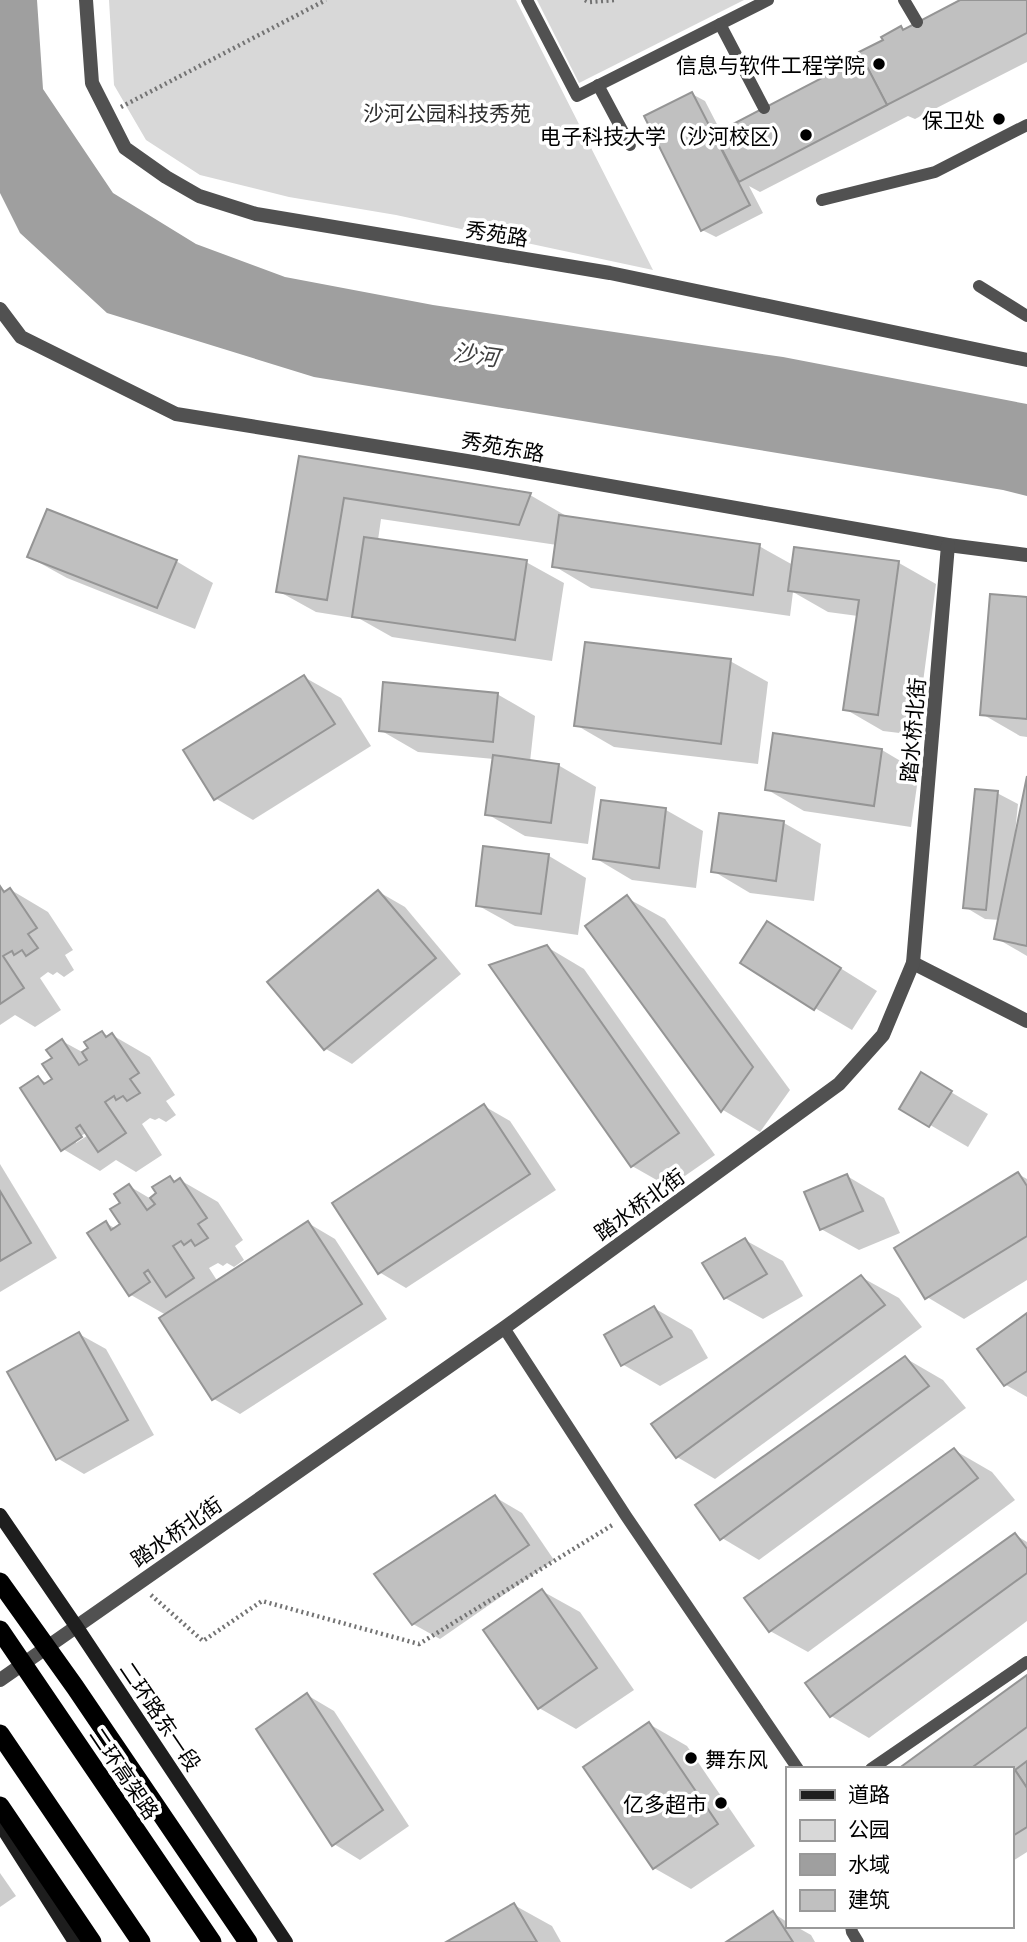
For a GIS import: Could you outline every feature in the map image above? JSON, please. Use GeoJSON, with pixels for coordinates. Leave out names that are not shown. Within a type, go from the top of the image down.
{"type":"FeatureCollection","features":[{"type":"Feature","properties":{"kind":"highway"},"geometry":{"type":"LineString","coordinates":[[0,1582],[75,1687],[248,1942]]}},
{"type":"Feature","properties":{"kind":"highway","name":"二环高架路"},"geometry":{"type":"LineString","coordinates":[[0,1630],[212,1942]]}},
{"type":"Feature","properties":{"kind":"highway"},"geometry":{"type":"LineString","coordinates":[[0,1734],[141,1942]]}},
{"type":"Feature","properties":{"kind":"highway"},"geometry":{"type":"LineString","coordinates":[[0,1806],[92,1942]]}},
{"type":"Feature","properties":{"kind":"main road","name":"二环路东一段"},"geometry":{"type":"LineString","coordinates":[[0,1515],[286,1942]]}},
{"type":"Feature","properties":{"kind":"main road"},"geometry":{"type":"LineString","coordinates":[[0,1824],[75,1942]]}},
{"type":"Feature","properties":{"kind":"street","name":"秀苑路"},"geometry":{"type":"LineString","coordinates":[[86,0],[92,83],[125,148],[166,177],[200,196],[256,214],[610,273],[1027,360]]}},
{"type":"Feature","properties":{"kind":"street","name":"秀苑东路"},"geometry":{"type":"LineString","coordinates":[[0,309],[21,337],[176,414],[473,462],[948,545],[1027,555]]}},
{"type":"Feature","properties":{"kind":"street","name":"踏水桥北街"},"geometry":{"type":"LineString","coordinates":[[0,1680],[504,1328],[839,1084],[883,1035],[913,964],[948,545]]}},
{"type":"Feature","properties":{"kind":"street"},"geometry":{"type":"LineString","coordinates":[[913,964],[1027,1021]]}},
{"type":"Feature","properties":{"kind":"lane"},"geometry":{"type":"LineString","coordinates":[[527,0],[577,96],[768,0]]}},
{"type":"Feature","properties":{"kind":"lane"},"geometry":{"type":"LineString","coordinates":[[904,0],[916,23]]}},
{"type":"Feature","properties":{"kind":"lane"},"geometry":{"type":"LineString","coordinates":[[720,24],[764,107]]}},
{"type":"Feature","properties":{"kind":"lane"},"geometry":{"type":"LineString","coordinates":[[598,85],[630,145]]}},
{"type":"Feature","properties":{"kind":"lane"},"geometry":{"type":"LineString","coordinates":[[822,200],[935,172],[1027,125]]}},
{"type":"Feature","properties":{"kind":"lane"},"geometry":{"type":"LineString","coordinates":[[979,286],[1027,316]]}},
{"type":"Feature","properties":{"kind":"lane"},"geometry":{"type":"LineString","coordinates":[[504,1328],[626,1516],[797,1767]]}},
{"type":"Feature","properties":{"kind":"lane"},"geometry":{"type":"LineString","coordinates":[[874,1767],[1027,1662]]}},
{"type":"Feature","properties":{"kind":"path"},"geometry":{"type":"LineString","coordinates":[[108,113],[326,0]]}},
{"type":"Feature","properties":{"kind":"path"},"geometry":{"type":"LineString","coordinates":[[585,0],[615,0]]}},
{"type":"Feature","properties":{"kind":"path"},"geometry":{"type":"LineString","coordinates":[[137,1583],[203,1641],[262,1601],[419,1644],[626,1516]]}},
{"type":"Feature","properties":{"kind":"green space","name":"沙河公园科技秀苑"},"geometry":{"type":"Polygon","coordinates":[[[109,0],[516,0],[653,270],[396,215],[289,197],[200,175],[146,140],[114,85],[109,0]]]}},
{"type":"Feature","properties":{"kind":"green space"},"geometry":{"type":"Polygon","coordinates":[[[537,0],[744,0],[579,83],[537,0]]]}},
{"type":"Feature","properties":{"kind":"water","name":"沙河"},"geometry":{"type":"Polygon","coordinates":[[[0,0],[37,0],[43,89],[113,193],[196,244],[285,277],[433,305],[783,357],[1027,404],[1027,496],[314,377],[107,313],[20,233],[0,193],[0,0]]]}},
{"type":"Feature","properties":{"kind":"building"},"geometry":{"type":"Polygon","coordinates":[[[960,0],[1027,0],[1027,33],[887,105],[859,52],[883,40],[881,37],[901,26],[903,30],[960,0]]]}},
{"type":"Feature","properties":{"kind":"building"},"geometry":{"type":"Polygon","coordinates":[[[862,57],[887,105],[739,182],[714,134],[862,57]]]}},
{"type":"Feature","properties":{"kind":"building"},"geometry":{"type":"Polygon","coordinates":[[[692,92],[750,205],[701,231],[644,116],[692,92]]]}},
{"type":"Feature","properties":{"kind":"building"},"geometry":{"type":"Polygon","coordinates":[[[299,456],[531,493],[519,525],[344,498],[327,600],[276,592],[299,456]]]}},
{"type":"Feature","properties":{"kind":"building"},"geometry":{"type":"Polygon","coordinates":[[[47,509],[177,560],[157,608],[27,557],[47,509]]]}},
{"type":"Feature","properties":{"kind":"building"},"geometry":{"type":"Polygon","coordinates":[[[559,515],[760,544],[753,595],[552,567],[559,515]]]}},
{"type":"Feature","properties":{"kind":"building"},"geometry":{"type":"Polygon","coordinates":[[[364,537],[527,560],[515,640],[352,617],[364,537]]]}},
{"type":"Feature","properties":{"kind":"building"},"geometry":{"type":"Polygon","coordinates":[[[794,547],[899,561],[878,715],[843,710],[859,600],[788,591],[794,547]]]}},
{"type":"Feature","properties":{"kind":"building"},"geometry":{"type":"Polygon","coordinates":[[[990,594],[1027,597],[1027,719],[980,715],[990,594]]]}},
{"type":"Feature","properties":{"kind":"building"},"geometry":{"type":"Polygon","coordinates":[[[585,642],[731,659],[721,744],[574,726],[585,642]]]}},
{"type":"Feature","properties":{"kind":"building"},"geometry":{"type":"Polygon","coordinates":[[[304,675],[335,724],[214,800],[183,750],[304,675]]]}},
{"type":"Feature","properties":{"kind":"building"},"geometry":{"type":"Polygon","coordinates":[[[383,682],[498,693],[493,742],[379,731],[383,682]]]}},
{"type":"Feature","properties":{"kind":"building"},"geometry":{"type":"Polygon","coordinates":[[[773,733],[882,749],[874,806],[765,790],[773,733]]]}},
{"type":"Feature","properties":{"kind":"building"},"geometry":{"type":"Polygon","coordinates":[[[493,755],[559,764],[551,823],[485,815],[493,755]]]}},
{"type":"Feature","properties":{"kind":"building"},"geometry":{"type":"Polygon","coordinates":[[[1027,776],[1027,946],[994,939],[1027,776]]]}},
{"type":"Feature","properties":{"kind":"building"},"geometry":{"type":"Polygon","coordinates":[[[975,789],[998,791],[986,910],[963,908],[975,789]]]}},
{"type":"Feature","properties":{"kind":"building"},"geometry":{"type":"Polygon","coordinates":[[[601,800],[666,808],[659,868],[593,859],[601,800]]]}},
{"type":"Feature","properties":{"kind":"building"},"geometry":{"type":"Polygon","coordinates":[[[719,813],[784,821],[776,881],[711,872],[719,813]]]}},
{"type":"Feature","properties":{"kind":"building"},"geometry":{"type":"Polygon","coordinates":[[[483,846],[549,854],[541,914],[476,906],[483,846]]]}},
{"type":"Feature","properties":{"kind":"building"},"geometry":{"type":"Polygon","coordinates":[[[0,886],[4,892],[10,888],[37,928],[28,934],[38,948],[26,956],[22,950],[14,955],[12,951],[3,956],[24,988],[0,1004],[0,886]]]}},
{"type":"Feature","properties":{"kind":"building"},"geometry":{"type":"Polygon","coordinates":[[[378,890],[436,958],[324,1050],[267,982],[378,890]]]}},
{"type":"Feature","properties":{"kind":"building"},"geometry":{"type":"Polygon","coordinates":[[[627,895],[753,1067],[721,1112],[585,926],[627,895]]]}},
{"type":"Feature","properties":{"kind":"building"},"geometry":{"type":"Polygon","coordinates":[[[767,921],[841,968],[814,1010],[740,963],[767,921]]]}},
{"type":"Feature","properties":{"kind":"building"},"geometry":{"type":"Polygon","coordinates":[[[547,945],[679,1133],[631,1167],[489,965],[547,945]]]}},
{"type":"Feature","properties":{"kind":"building"},"geometry":{"type":"Polygon","coordinates":[[[102,1031],[106,1037],[112,1033],[139,1073],[130,1079],[140,1093],[127,1101],[123,1096],[116,1100],[114,1096],[105,1102],[126,1133],[98,1152],[80,1125],[76,1128],[82,1137],[61,1151],[20,1088],[38,1076],[44,1084],[52,1079],[42,1064],[52,1058],[46,1050],[62,1039],[79,1065],[87,1060],[82,1052],[88,1048],[84,1042],[102,1031]]]}},
{"type":"Feature","properties":{"kind":"building"},"geometry":{"type":"Polygon","coordinates":[[[921,1072],[952,1091],[929,1127],[899,1109],[921,1072]]]}},
{"type":"Feature","properties":{"kind":"building"},"geometry":{"type":"Polygon","coordinates":[[[484,1104],[530,1174],[378,1274],[332,1203],[484,1104]]]}},
{"type":"Feature","properties":{"kind":"building"},"geometry":{"type":"Polygon","coordinates":[[[1018,1172],[1027,1186],[1027,1236],[925,1299],[894,1248],[1018,1172]]]}},
{"type":"Feature","properties":{"kind":"building"},"geometry":{"type":"Polygon","coordinates":[[[847,1174],[863,1211],[820,1230],[804,1192],[847,1174]]]}},
{"type":"Feature","properties":{"kind":"building"},"geometry":{"type":"Polygon","coordinates":[[[170,1176],[174,1182],[180,1178],[207,1218],[198,1224],[208,1238],[195,1246],[191,1240],[184,1245],[181,1241],[173,1246],[194,1278],[166,1297],[148,1270],[144,1273],[150,1282],[129,1296],[87,1233],[106,1221],[111,1230],[120,1224],[110,1209],[120,1203],[114,1194],[129,1184],[147,1210],[155,1204],[150,1198],[156,1193],[152,1187],[170,1176]]]}},
{"type":"Feature","properties":{"kind":"building"},"geometry":{"type":"Polygon","coordinates":[[[0,1191],[31,1243],[0,1261],[0,1191]]]}},
{"type":"Feature","properties":{"kind":"building"},"geometry":{"type":"Polygon","coordinates":[[[308,1221],[362,1304],[212,1400],[159,1318],[308,1221]]]}},
{"type":"Feature","properties":{"kind":"building"},"geometry":{"type":"Polygon","coordinates":[[[745,1238],[767,1274],[724,1299],[702,1263],[745,1238]]]}},
{"type":"Feature","properties":{"kind":"building"},"geometry":{"type":"Polygon","coordinates":[[[861,1275],[885,1305],[676,1458],[651,1424],[861,1275]]]}},
{"type":"Feature","properties":{"kind":"building"},"geometry":{"type":"Polygon","coordinates":[[[654,1306],[672,1337],[621,1366],[604,1335],[654,1306]]]}},
{"type":"Feature","properties":{"kind":"building"},"geometry":{"type":"Polygon","coordinates":[[[1027,1313],[1027,1371],[1004,1386],[977,1349],[1027,1313]]]}},
{"type":"Feature","properties":{"kind":"building"},"geometry":{"type":"Polygon","coordinates":[[[79,1332],[128,1420],[56,1460],[7,1372],[79,1332]]]}},
{"type":"Feature","properties":{"kind":"building"},"geometry":{"type":"Polygon","coordinates":[[[905,1356],[929,1386],[720,1540],[695,1505],[905,1356]]]}},
{"type":"Feature","properties":{"kind":"building"},"geometry":{"type":"Polygon","coordinates":[[[954,1448],[978,1478],[769,1632],[744,1598],[954,1448]]]}},
{"type":"Feature","properties":{"kind":"building"},"geometry":{"type":"Polygon","coordinates":[[[495,1495],[529,1545],[412,1625],[374,1574],[495,1495]]]}},
{"type":"Feature","properties":{"kind":"building"},"geometry":{"type":"Polygon","coordinates":[[[1015,1533],[1027,1549],[1027,1573],[830,1717],[805,1683],[1015,1533]]]}},
{"type":"Feature","properties":{"kind":"building"},"geometry":{"type":"Polygon","coordinates":[[[542,1589],[597,1668],[538,1709],[483,1630],[542,1589]]]}},
{"type":"Feature","properties":{"kind":"building"},"geometry":{"type":"Polygon","coordinates":[[[1027,1675],[1027,1727],[973,1767],[901,1767],[1027,1675]]]}},
{"type":"Feature","properties":{"kind":"building"},"geometry":{"type":"Polygon","coordinates":[[[307,1693],[383,1810],[332,1846],[256,1729],[307,1693]]]}},
{"type":"Feature","properties":{"kind":"building"},"geometry":{"type":"Polygon","coordinates":[[[649,1722],[718,1824],[653,1869],[583,1767],[649,1722]]]}},
{"type":"Feature","properties":{"kind":"building"},"geometry":{"type":"Polygon","coordinates":[[[1027,1761],[1027,1788],[1015,1770],[1027,1761]]]}},
{"type":"Feature","properties":{"kind":"building"},"geometry":{"type":"Polygon","coordinates":[[[1015,1770],[1027,1788],[1027,1827],[1013,1836],[1015,1770]]]}},
{"type":"Feature","properties":{"kind":"building"},"geometry":{"type":"Polygon","coordinates":[[[514,1903],[537,1942],[446,1942],[514,1903]]]}},
{"type":"Feature","properties":{"kind":"building"},"geometry":{"type":"Polygon","coordinates":[[[773,1911],[793,1942],[726,1942],[773,1911]]]}},
{"type":"Feature","properties":{"kind":"place","name":"信息与软件工程学院"},"geometry":{"type":"Point","coordinates":[879,64]}},
{"type":"Feature","properties":{"kind":"place","name":"保卫处"},"geometry":{"type":"Point","coordinates":[999,119]}},
{"type":"Feature","properties":{"kind":"place","name":"电子科技大学（沙河校区）"},"geometry":{"type":"Point","coordinates":[806,135]}},
{"type":"Feature","properties":{"kind":"place","name":"舞东风"},"geometry":{"type":"Point","coordinates":[691,1758]}},
{"type":"Feature","properties":{"kind":"place","name":"亿多超市"},"geometry":{"type":"Point","coordinates":[721,1803]}}]}
